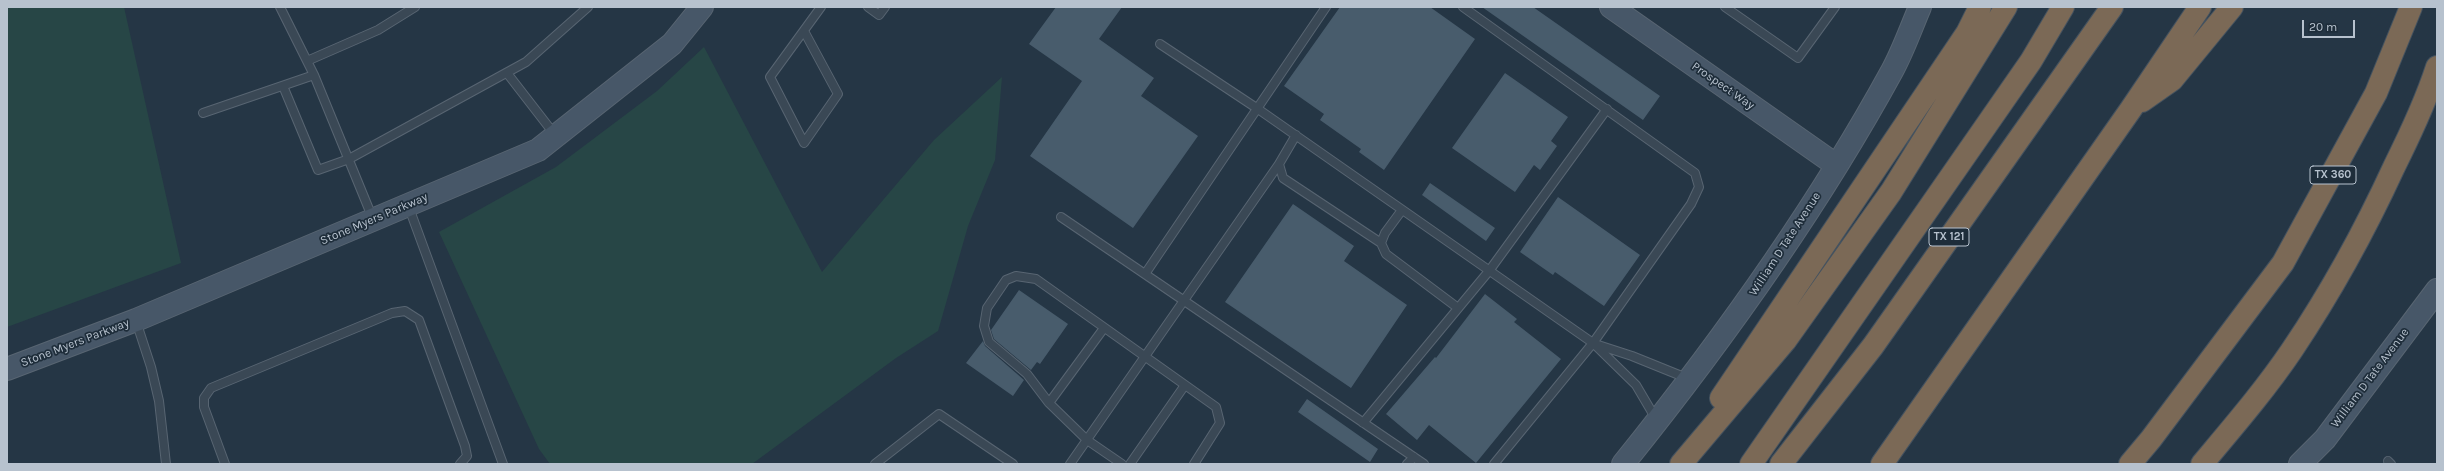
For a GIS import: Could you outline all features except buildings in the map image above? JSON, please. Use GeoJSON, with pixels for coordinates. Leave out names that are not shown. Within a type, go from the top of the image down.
{"type":"FeatureCollection","features":[{"type":"Feature","properties":{"kind":"highway"},"geometry":{"type":"LineString","coordinates":[[1709,430],[1712,410],[1967,33],[1980,7]]}},
{"type":"Feature","properties":{"kind":"highway"},"geometry":{"type":"LineString","coordinates":[[1681,464],[1785,341],[1891,192],[2006,7]]}},
{"type":"Feature","properties":{"kind":"highway"},"geometry":{"type":"LineString","coordinates":[[1751,464],[2031,61],[2063,7]]}},
{"type":"Feature","properties":{"kind":"highway","name":"TX 121"},"geometry":{"type":"LineString","coordinates":[[1781,464],[1873,346],[2112,7]]}},
{"type":"Feature","properties":{"kind":"highway"},"geometry":{"type":"LineString","coordinates":[[1882,464],[2131,109],[2200,7]]}},
{"type":"Feature","properties":{"kind":"highway"},"geometry":{"type":"LineString","coordinates":[[2131,109],[2172,80],[2232,7]]}},
{"type":"Feature","properties":{"kind":"highway","name":"TX 360"},"geometry":{"type":"LineString","coordinates":[[2130,464],[2152,439],[2283,263],[2376,93],[2411,7]]}},
{"type":"Feature","properties":{"kind":"highway"},"geometry":{"type":"LineString","coordinates":[[2202,464],[2251,405],[2292,350],[2331,287],[2371,217],[2406,142],[2437,67]]}},
{"type":"Feature","properties":{"kind":"street","name":"Stone Myers Parkway"},"geometry":{"type":"LineString","coordinates":[[7,369],[136,320],[538,150],[672,44],[702,7]]}},
{"type":"Feature","properties":{"kind":"street","name":"Prospect Way"},"geometry":{"type":"LineString","coordinates":[[1611,7],[1836,165]]}},
{"type":"Feature","properties":{"kind":"street","name":"William D Tate Avenue"},"geometry":{"type":"LineString","coordinates":[[1623,464],[1690,379],[1771,267],[1836,165],[1893,70],[1920,7]]}},
{"type":"Feature","properties":{"kind":"street","name":"William D Tate Avenue"},"geometry":{"type":"LineString","coordinates":[[2300,464],[2325,439],[2437,290]]}},
{"type":"Feature","properties":{"kind":"lane"},"geometry":{"type":"LineString","coordinates":[[280,7],[308,61],[374,220]]}},
{"type":"Feature","properties":{"kind":"lane"},"geometry":{"type":"LineString","coordinates":[[308,61],[378,30],[415,7]]}},
{"type":"Feature","properties":{"kind":"lane"},"geometry":{"type":"LineString","coordinates":[[283,86],[318,170],[348,159],[526,62],[588,7]]}},
{"type":"Feature","properties":{"kind":"lane"},"geometry":{"type":"LineString","coordinates":[[804,31],[838,94],[804,143],[770,77],[821,7]]}},
{"type":"Feature","properties":{"kind":"lane"},"geometry":{"type":"LineString","coordinates":[[868,7],[880,15],[885,7]]}},
{"type":"Feature","properties":{"kind":"lane"},"geometry":{"type":"LineString","coordinates":[[1145,274],[1326,7]]}},
{"type":"Feature","properties":{"kind":"lane"},"geometry":{"type":"LineString","coordinates":[[1463,7],[1695,173],[1699,187],[1691,204],[1593,343],[1494,464]]}},
{"type":"Feature","properties":{"kind":"lane"},"geometry":{"type":"LineString","coordinates":[[1725,7],[1798,58],[1835,7]]}},
{"type":"Feature","properties":{"kind":"lane"},"geometry":{"type":"LineString","coordinates":[[1160,44],[1296,135],[1593,343],[1636,385],[1658,421]]}},
{"type":"Feature","properties":{"kind":"lane"},"geometry":{"type":"LineString","coordinates":[[507,73],[556,136]]}},
{"type":"Feature","properties":{"kind":"lane"},"geometry":{"type":"LineString","coordinates":[[203,114],[314,75]]}},
{"type":"Feature","properties":{"kind":"lane"},"geometry":{"type":"LineString","coordinates":[[1363,422],[1489,271],[1607,109]]}},
{"type":"Feature","properties":{"kind":"lane"},"geometry":{"type":"LineString","coordinates":[[1070,464],[1279,164],[1296,135]]}},
{"type":"Feature","properties":{"kind":"lane"},"geometry":{"type":"LineString","coordinates":[[1279,164],[1284,178],[1381,243],[1386,254],[1458,308]]}},
{"type":"Feature","properties":{"kind":"lane"},"geometry":{"type":"LineString","coordinates":[[408,205],[503,464]]}},
{"type":"Feature","properties":{"kind":"lane"},"geometry":{"type":"LineString","coordinates":[[1381,243],[1385,233],[1402,210]]}},
{"type":"Feature","properties":{"kind":"lane"},"geometry":{"type":"LineString","coordinates":[[1061,217],[1424,464]]}},
{"type":"Feature","properties":{"kind":"lane"},"geometry":{"type":"LineString","coordinates":[[1122,464],[1087,440],[1049,403],[1027,374],[989,342],[984,326],[987,308],[1006,280],[1016,276],[1036,279],[1216,408],[1220,423],[1194,464]]}},
{"type":"Feature","properties":{"kind":"lane"},"geometry":{"type":"LineString","coordinates":[[225,464],[204,407],[204,398],[211,388],[392,313],[405,311],[419,320],[465,446],[467,456],[460,464]]}},
{"type":"Feature","properties":{"kind":"lane"},"geometry":{"type":"LineString","coordinates":[[136,320],[151,367],[157,394],[166,464]]}},
{"type":"Feature","properties":{"kind":"lane"},"geometry":{"type":"LineString","coordinates":[[1049,403],[1104,328]]}},
{"type":"Feature","properties":{"kind":"lane"},"geometry":{"type":"LineString","coordinates":[[1593,343],[1632,356],[1690,379]]}},
{"type":"Feature","properties":{"kind":"lane"},"geometry":{"type":"LineString","coordinates":[[1130,464],[1185,385]]}},
{"type":"Feature","properties":{"kind":"lane"},"geometry":{"type":"LineString","coordinates":[[876,464],[939,414],[1013,464]]}},
{"type":"Feature","properties":{"kind":"lane"},"geometry":{"type":"LineString","coordinates":[[1407,464],[1414,457]]}},
{"type":"Feature","properties":{"kind":"green space"},"geometry":{"type":"Polygon","coordinates":[[[7,7],[124,7],[181,263],[7,327],[7,7]]]}},
{"type":"Feature","properties":{"kind":"green space"},"geometry":{"type":"Polygon","coordinates":[[[704,47],[822,272],[934,140],[1002,77],[995,160],[968,226],[938,331],[896,358],[752,464],[550,464],[539,449],[439,232],[556,167],[657,91],[704,47]]]}}]}
